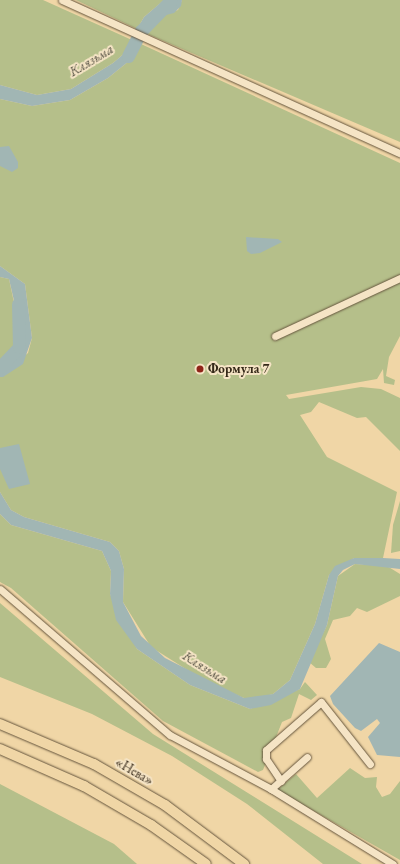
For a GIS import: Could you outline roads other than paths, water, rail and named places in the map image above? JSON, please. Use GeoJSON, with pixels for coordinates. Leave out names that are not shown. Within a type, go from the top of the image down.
{"type":"FeatureCollection","features":[{"type":"Feature","properties":{"kind":"highway","name":"«Нева»"},"geometry":{"type":"LineString","coordinates":[[0,724],[94,764],[165,805],[244,864]]}},
{"type":"Feature","properties":{"kind":"highway"},"geometry":{"type":"LineString","coordinates":[[0,749],[84,786],[151,825],[206,864]]}},
{"type":"Feature","properties":{"kind":"street"},"geometry":{"type":"LineString","coordinates":[[62,0],[400,152]]}},
{"type":"Feature","properties":{"kind":"street"},"geometry":{"type":"LineString","coordinates":[[275,336],[400,278]]}},
{"type":"Feature","properties":{"kind":"street"},"geometry":{"type":"LineString","coordinates":[[0,589],[170,735],[271,789],[393,864]]}},
{"type":"Feature","properties":{"kind":"street"},"geometry":{"type":"LineString","coordinates":[[281,781],[266,759],[266,750],[321,702],[370,764]]}},
{"type":"Feature","properties":{"kind":"street"},"geometry":{"type":"LineString","coordinates":[[271,789],[307,758]]}},
{"type":"Feature","properties":{"kind":"waterway","name":"Клязьма"},"geometry":{"type":"LineString","coordinates":[[128,56],[141,31],[171,0]]}},
{"type":"Feature","properties":{"kind":"waterway","name":"Клязьма"},"geometry":{"type":"LineString","coordinates":[[0,367],[19,347],[18,304]]}},
{"type":"Feature","properties":{"kind":"place","name":"Формула 7"},"geometry":{"type":"Point","coordinates":[200,369]}}]}
